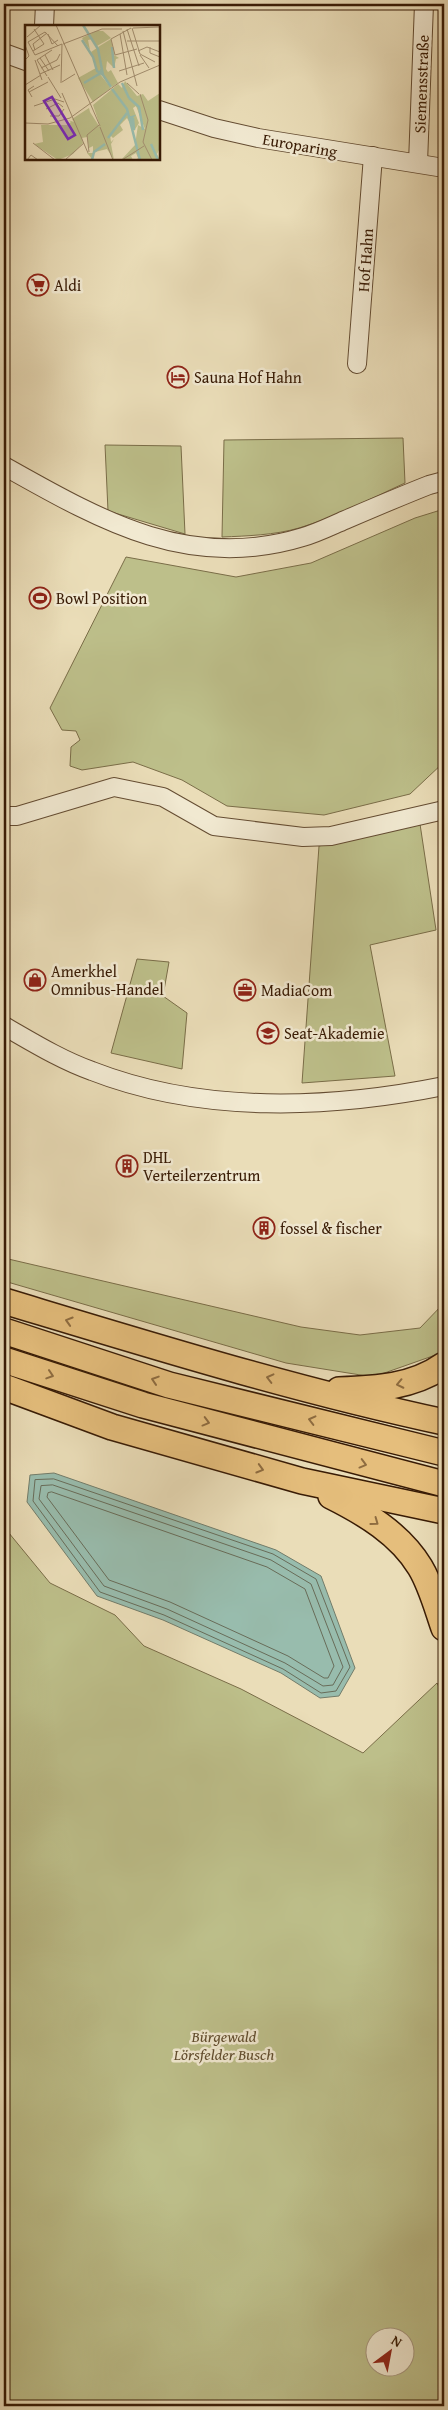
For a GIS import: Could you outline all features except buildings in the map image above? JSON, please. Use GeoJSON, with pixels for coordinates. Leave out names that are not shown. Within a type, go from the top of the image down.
{"type":"FeatureCollection","features":[{"type":"Feature","properties":{"kind":"highway"},"geometry":{"type":"LineString","coordinates":[[4,1302],[215,1364],[383,1409],[444,1422]]}},
{"type":"Feature","properties":{"kind":"highway"},"geometry":{"type":"LineString","coordinates":[[4,1331],[170,1385],[444,1453]]}},
{"type":"Feature","properties":{"kind":"highway"},"geometry":{"type":"LineString","coordinates":[[4,1360],[143,1405],[444,1484]]}},
{"type":"Feature","properties":{"kind":"highway"},"geometry":{"type":"LineString","coordinates":[[317,1390],[388,1387],[425,1376],[444,1366]]}},
{"type":"Feature","properties":{"kind":"highway"},"geometry":{"type":"LineString","coordinates":[[4,1387],[112,1427],[302,1481],[444,1512]]}},
{"type":"Feature","properties":{"kind":"highway"},"geometry":{"type":"LineString","coordinates":[[302,1481],[359,1510],[398,1540],[420,1567],[444,1628]]}},
{"type":"Feature","properties":{"kind":"street"},"geometry":{"type":"LineString","coordinates":[[44,4],[44,25]]}},
{"type":"Feature","properties":{"kind":"street","name":"Siemensstraße"},"geometry":{"type":"LineString","coordinates":[[418,163],[424,4]]}},
{"type":"Feature","properties":{"kind":"street"},"geometry":{"type":"LineString","coordinates":[[4,53],[25,62]]}},
{"type":"Feature","properties":{"kind":"street","name":"Europaring"},"geometry":{"type":"LineString","coordinates":[[160,110],[214,128],[258,138],[444,168]]}},
{"type":"Feature","properties":{"kind":"street","name":"Hof Hahn"},"geometry":{"type":"LineString","coordinates":[[357,364],[373,156]]}},
{"type":"Feature","properties":{"kind":"street"},"geometry":{"type":"LineString","coordinates":[[4,466],[118,526],[158,539],[198,547],[260,548],[304,537],[429,484],[444,481]]}},
{"type":"Feature","properties":{"kind":"street"},"geometry":{"type":"LineString","coordinates":[[4,816],[17,816],[114,788],[163,797],[214,826],[303,837],[331,836],[444,810]]}},
{"type":"Feature","properties":{"kind":"street"},"geometry":{"type":"LineString","coordinates":[[4,1026],[63,1059],[92,1072],[154,1090],[216,1100],[296,1103],[368,1099],[444,1086]]}},
{"type":"Feature","properties":{"kind":"green space"},"geometry":{"type":"Polygon","coordinates":[[[403,438],[405,483],[313,524],[271,534],[222,537],[224,440],[403,438]]]}},
{"type":"Feature","properties":{"kind":"green space"},"geometry":{"type":"Polygon","coordinates":[[[105,445],[181,446],[185,534],[108,511],[105,445]]]}},
{"type":"Feature","properties":{"kind":"green space"},"geometry":{"type":"Polygon","coordinates":[[[444,509],[444,762],[410,794],[324,815],[227,806],[182,780],[133,762],[82,770],[70,766],[71,747],[80,740],[76,731],[62,730],[50,708],[126,557],[236,577],[311,563],[415,518],[444,509]]]}},
{"type":"Feature","properties":{"kind":"green space"},"geometry":{"type":"Polygon","coordinates":[[[420,824],[436,930],[370,945],[395,1076],[302,1083],[319,846],[420,824]]]}},
{"type":"Feature","properties":{"kind":"green space"},"geometry":{"type":"Polygon","coordinates":[[[137,959],[169,962],[163,996],[187,1013],[182,1069],[111,1053],[137,959]]]}},
{"type":"Feature","properties":{"kind":"green space"},"geometry":{"type":"Polygon","coordinates":[[[4,1258],[301,1327],[360,1335],[420,1328],[444,1303],[444,1352],[373,1377],[286,1363],[4,1281],[4,1258]]]}},
{"type":"Feature","properties":{"kind":"green space","name":"Bürgewald Lörsfelder Busch"},"geometry":{"type":"Polygon","coordinates":[[[4,1527],[50,1583],[115,1615],[144,1646],[241,1689],[363,1753],[437,1683],[444,1696],[444,2406],[4,2406],[4,1527]]]}},
{"type":"Feature","properties":{"kind":"water"},"geometry":{"type":"Polygon","coordinates":[[[54,1473],[276,1550],[321,1576],[355,1668],[339,1696],[320,1698],[281,1673],[163,1620],[97,1596],[27,1502],[30,1475],[54,1473]]]}},
{"type":"Feature","properties":{"kind":"place","name":"Aldi"},"geometry":{"type":"Point","coordinates":[38,285]}},
{"type":"Feature","properties":{"kind":"place","name":"Sauna Hof Hahn"},"geometry":{"type":"Point","coordinates":[178,377]}},
{"type":"Feature","properties":{"kind":"place","name":"Bowl Position"},"geometry":{"type":"Point","coordinates":[40,598]}},
{"type":"Feature","properties":{"kind":"place","name":"Amerkhel Omnibus-Handel"},"geometry":{"type":"Point","coordinates":[35,980]}},
{"type":"Feature","properties":{"kind":"place","name":"MadiaCom"},"geometry":{"type":"Point","coordinates":[245,990]}},
{"type":"Feature","properties":{"kind":"place","name":"Seat-Akademie"},"geometry":{"type":"Point","coordinates":[268,1033]}},
{"type":"Feature","properties":{"kind":"place","name":"DHL Verteilerzentrum"},"geometry":{"type":"Point","coordinates":[127,1166]}},
{"type":"Feature","properties":{"kind":"place","name":"fossel & fischer"},"geometry":{"type":"Point","coordinates":[264,1228]}}]}
